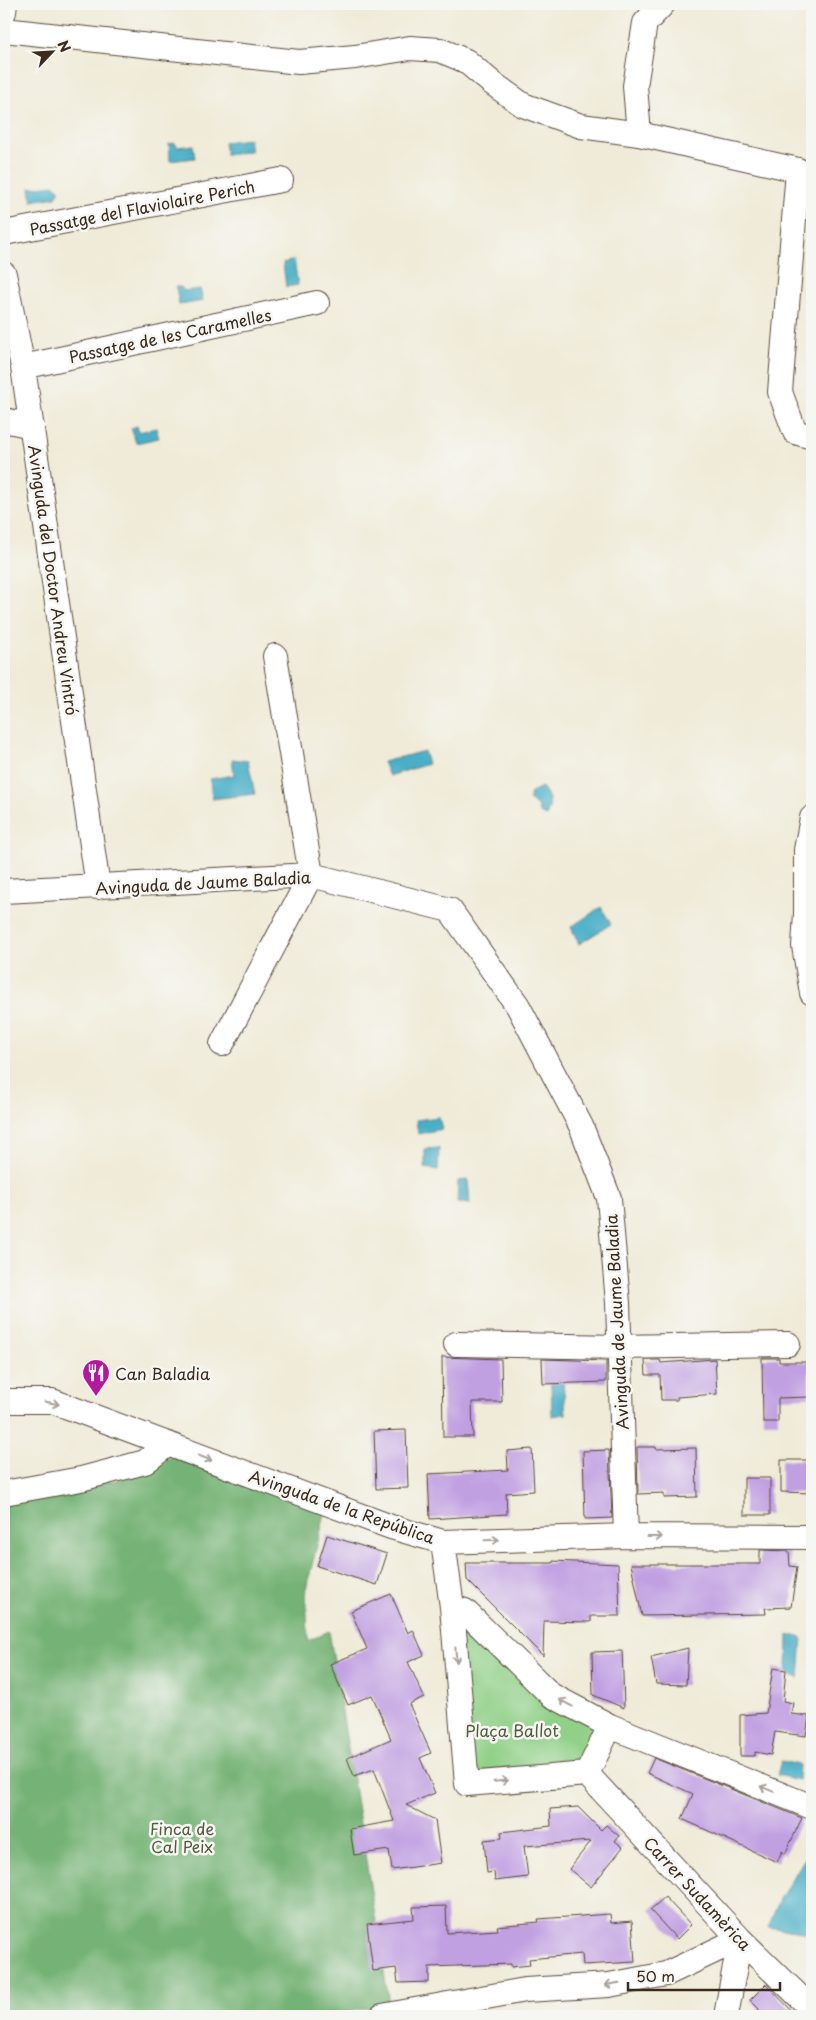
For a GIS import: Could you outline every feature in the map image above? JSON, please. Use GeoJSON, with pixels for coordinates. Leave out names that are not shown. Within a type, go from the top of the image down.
{"type":"FeatureCollection","features":[{"type":"Feature","properties":{"kind":"street"},"geometry":{"type":"LineString","coordinates":[[4,12],[5,4]]}},
{"type":"Feature","properties":{"kind":"street"},"geometry":{"type":"LineString","coordinates":[[639,134],[636,86],[645,22],[663,4]]}},
{"type":"Feature","properties":{"kind":"street"},"geometry":{"type":"LineString","coordinates":[[4,30],[300,62],[355,57],[410,48],[440,50],[466,61],[492,83],[523,105],[581,126],[639,134],[805,171],[780,392],[795,432],[812,437]]}},
{"type":"Feature","properties":{"kind":"street","name":"Passatge del Flaviolaire Perich"},"geometry":{"type":"LineString","coordinates":[[4,234],[281,180]]}},
{"type":"Feature","properties":{"kind":"street","name":"Avinguda del Doctor Andreu Vintró"},"geometry":{"type":"LineString","coordinates":[[4,274],[23,367],[98,887]]}},
{"type":"Feature","properties":{"kind":"street","name":"Passatge de les Caramelles"},"geometry":{"type":"LineString","coordinates":[[23,367],[316,303]]}},
{"type":"Feature","properties":{"kind":"street"},"geometry":{"type":"LineString","coordinates":[[4,420],[32,426]]}},
{"type":"Feature","properties":{"kind":"street"},"geometry":{"type":"LineString","coordinates":[[222,1044],[311,875],[276,656]]}},
{"type":"Feature","properties":{"kind":"street"},"geometry":{"type":"LineString","coordinates":[[812,818],[806,850],[809,911],[804,946],[812,993]]}},
{"type":"Feature","properties":{"kind":"street","name":"Avinguda de Jaume Baladia"},"geometry":{"type":"LineString","coordinates":[[4,891],[311,875],[450,910],[518,1006],[581,1126],[609,1198],[618,1303],[626,1536]]}},
{"type":"Feature","properties":{"kind":"street"},"geometry":{"type":"LineString","coordinates":[[456,1344],[619,1347],[788,1344]]}},
{"type":"Feature","properties":{"kind":"street","name":"Avinguda de la República"},"geometry":{"type":"LineString","coordinates":[[4,1401],[52,1401],[391,1527],[443,1542],[626,1536],[812,1538]]}},
{"type":"Feature","properties":{"kind":"street"},"geometry":{"type":"LineString","coordinates":[[4,1493],[80,1479],[145,1462],[168,1444]]}},
{"type":"Feature","properties":{"kind":"street"},"geometry":{"type":"LineString","coordinates":[[443,1542],[452,1607],[467,1784],[587,1774],[610,1726]]}},
{"type":"Feature","properties":{"kind":"street"},"geometry":{"type":"LineString","coordinates":[[452,1607],[464,1611],[550,1695],[610,1726],[812,1807]]}},
{"type":"Feature","properties":{"kind":"street","name":"Carrer Sudamèrica"},"geometry":{"type":"LineString","coordinates":[[587,1774],[740,1939],[812,2010]]}},
{"type":"Feature","properties":{"kind":"street"},"geometry":{"type":"LineString","coordinates":[[382,2016],[417,2013],[525,1990],[609,1985],[666,1974],[740,1939]]}},
{"type":"Feature","properties":{"kind":"street"},"geometry":{"type":"LineString","coordinates":[[726,2016],[740,1939]]}},
{"type":"Feature","properties":{"kind":"green space","name":"Finca de Cal Peix"},"geometry":{"type":"Polygon","coordinates":[[[174,1454],[326,1510],[306,1589],[308,1641],[329,1631],[389,2003],[329,2016],[4,2016],[4,1501],[148,1474],[174,1454]]]}},
{"type":"Feature","properties":{"kind":"green space","name":"Plaça Ballot"},"geometry":{"type":"Polygon","coordinates":[[[470,1629],[597,1730],[581,1764],[488,1775],[473,1767],[459,1634],[470,1629]]]}},
{"type":"Feature","properties":{"kind":"water"},"geometry":{"type":"Polygon","coordinates":[[[249,139],[251,151],[226,155],[224,142],[249,139]]]}},
{"type":"Feature","properties":{"kind":"water"},"geometry":{"type":"Polygon","coordinates":[[[175,143],[178,147],[193,145],[195,158],[170,161],[169,144],[175,143]]]}},
{"type":"Feature","properties":{"kind":"water"},"geometry":{"type":"Polygon","coordinates":[[[54,185],[59,189],[56,197],[32,201],[30,188],[54,185]]]}},
{"type":"Feature","properties":{"kind":"water"},"geometry":{"type":"Polygon","coordinates":[[[294,260],[298,285],[286,287],[283,263],[294,260]]]}},
{"type":"Feature","properties":{"kind":"water"},"geometry":{"type":"Polygon","coordinates":[[[176,287],[181,287],[184,291],[200,289],[203,301],[179,305],[176,287]]]}},
{"type":"Feature","properties":{"kind":"water"},"geometry":{"type":"Polygon","coordinates":[[[137,426],[139,432],[156,428],[159,438],[136,443],[131,428],[137,426]]]}},
{"type":"Feature","properties":{"kind":"water"},"geometry":{"type":"Polygon","coordinates":[[[424,751],[428,764],[389,776],[383,762],[424,751]]]}},
{"type":"Feature","properties":{"kind":"water"},"geometry":{"type":"Polygon","coordinates":[[[232,759],[248,761],[255,794],[212,799],[210,779],[234,775],[232,759]]]}},
{"type":"Feature","properties":{"kind":"water"},"geometry":{"type":"Polygon","coordinates":[[[542,787],[549,801],[546,816],[539,813],[538,806],[529,800],[531,792],[542,787]]]}},
{"type":"Feature","properties":{"kind":"water"},"geometry":{"type":"Polygon","coordinates":[[[601,907],[611,924],[579,944],[571,927],[601,907]]]}},
{"type":"Feature","properties":{"kind":"water"},"geometry":{"type":"Polygon","coordinates":[[[439,1117],[442,1129],[418,1134],[416,1120],[439,1117]]]}},
{"type":"Feature","properties":{"kind":"water"},"geometry":{"type":"Polygon","coordinates":[[[439,1148],[438,1170],[425,1168],[425,1149],[439,1148]]]}},
{"type":"Feature","properties":{"kind":"water"},"geometry":{"type":"Polygon","coordinates":[[[468,1180],[470,1204],[457,1203],[458,1181],[468,1180]]]}},
{"type":"Feature","properties":{"kind":"water"},"geometry":{"type":"Polygon","coordinates":[[[563,1383],[566,1414],[552,1416],[551,1384],[563,1383]]]}},
{"type":"Feature","properties":{"kind":"water"},"geometry":{"type":"Polygon","coordinates":[[[788,1634],[802,1638],[799,1678],[787,1673],[788,1634]]]}},
{"type":"Feature","properties":{"kind":"water"},"geometry":{"type":"Polygon","coordinates":[[[781,1761],[799,1765],[798,1780],[777,1775],[781,1761]]]}},
{"type":"Feature","properties":{"kind":"water"},"geometry":{"type":"Polygon","coordinates":[[[808,1853],[812,1854],[812,1916],[808,1933],[768,1927],[780,1899],[808,1853]]]}},
{"type":"Feature","properties":{"kind":"building"},"geometry":{"type":"Polygon","coordinates":[[[442,1357],[501,1359],[502,1402],[472,1402],[473,1437],[443,1437],[442,1357]]]}},
{"type":"Feature","properties":{"kind":"building"},"geometry":{"type":"Polygon","coordinates":[[[762,1358],[779,1358],[779,1362],[809,1362],[809,1397],[778,1398],[778,1422],[763,1422],[762,1358]]]}},
{"type":"Feature","properties":{"kind":"building"},"geometry":{"type":"Polygon","coordinates":[[[542,1359],[606,1361],[606,1382],[543,1384],[542,1359]]]}},
{"type":"Feature","properties":{"kind":"building"},"geometry":{"type":"Polygon","coordinates":[[[715,1359],[717,1394],[677,1397],[677,1400],[661,1400],[660,1375],[646,1375],[645,1360],[660,1360],[661,1363],[715,1359]]]}},
{"type":"Feature","properties":{"kind":"building"},"geometry":{"type":"Polygon","coordinates":[[[406,1430],[408,1488],[376,1489],[374,1431],[406,1430]]]}},
{"type":"Feature","properties":{"kind":"building"},"geometry":{"type":"Polygon","coordinates":[[[637,1447],[656,1447],[656,1449],[696,1448],[697,1497],[664,1498],[664,1493],[638,1494],[637,1447]]]}},
{"type":"Feature","properties":{"kind":"building"},"geometry":{"type":"Polygon","coordinates":[[[532,1449],[534,1491],[506,1493],[507,1514],[430,1519],[428,1474],[508,1470],[507,1451],[532,1449]]]}},
{"type":"Feature","properties":{"kind":"building"},"geometry":{"type":"Polygon","coordinates":[[[609,1450],[612,1518],[585,1519],[583,1451],[609,1450]]]}},
{"type":"Feature","properties":{"kind":"building"},"geometry":{"type":"Polygon","coordinates":[[[781,1460],[812,1460],[812,1493],[781,1492],[781,1460]]]}},
{"type":"Feature","properties":{"kind":"building"},"geometry":{"type":"Polygon","coordinates":[[[744,1478],[770,1478],[770,1515],[744,1515],[744,1478]]]}},
{"type":"Feature","properties":{"kind":"building"},"geometry":{"type":"Polygon","coordinates":[[[327,1535],[387,1554],[377,1585],[317,1566],[327,1535]]]}},
{"type":"Feature","properties":{"kind":"building"},"geometry":{"type":"Polygon","coordinates":[[[760,1550],[789,1551],[790,1566],[797,1567],[791,1607],[765,1608],[766,1614],[642,1616],[631,1564],[760,1564],[760,1550]]]}},
{"type":"Feature","properties":{"kind":"building"},"geometry":{"type":"Polygon","coordinates":[[[553,1561],[618,1564],[620,1616],[591,1616],[591,1622],[544,1621],[543,1656],[467,1580],[466,1563],[553,1563],[553,1561]]]}},
{"type":"Feature","properties":{"kind":"building"},"geometry":{"type":"Polygon","coordinates":[[[391,1594],[408,1633],[413,1630],[424,1655],[408,1662],[424,1697],[409,1704],[431,1753],[420,1758],[435,1793],[406,1805],[435,1820],[441,1863],[392,1870],[389,1850],[354,1855],[350,1829],[394,1821],[374,1769],[354,1776],[347,1758],[391,1739],[372,1695],[348,1705],[330,1664],[367,1649],[351,1611],[391,1594]]]}},
{"type":"Feature","properties":{"kind":"building"},"geometry":{"type":"Polygon","coordinates":[[[688,1648],[686,1685],[656,1684],[651,1657],[688,1648]]]}},
{"type":"Feature","properties":{"kind":"building"},"geometry":{"type":"Polygon","coordinates":[[[622,1651],[624,1708],[593,1695],[592,1652],[622,1651]]]}},
{"type":"Feature","properties":{"kind":"building"},"geometry":{"type":"Polygon","coordinates":[[[773,1668],[786,1670],[783,1701],[793,1703],[791,1714],[809,1716],[806,1736],[775,1732],[771,1755],[755,1752],[755,1756],[740,1756],[740,1715],[766,1713],[773,1668]]]}},
{"type":"Feature","properties":{"kind":"building"},"geometry":{"type":"Polygon","coordinates":[[[654,1758],[802,1818],[785,1854],[782,1851],[777,1862],[682,1819],[693,1794],[647,1773],[654,1758]]]}},
{"type":"Feature","properties":{"kind":"building"},"geometry":{"type":"Polygon","coordinates":[[[578,1807],[601,1830],[606,1825],[619,1836],[615,1841],[623,1847],[591,1887],[569,1869],[591,1841],[524,1846],[528,1877],[495,1881],[494,1872],[487,1873],[484,1840],[502,1838],[501,1832],[551,1826],[550,1809],[578,1807]]]}},
{"type":"Feature","properties":{"kind":"building"},"geometry":{"type":"Polygon","coordinates":[[[665,1897],[691,1925],[677,1939],[650,1910],[665,1897]]]}},
{"type":"Feature","properties":{"kind":"building"},"geometry":{"type":"Polygon","coordinates":[[[446,1906],[447,1933],[498,1930],[497,1926],[539,1922],[538,1919],[610,1914],[611,1923],[632,1921],[635,1962],[583,1965],[582,1954],[529,1959],[530,1965],[511,1967],[511,1964],[429,1967],[429,1982],[398,1983],[396,1968],[373,1971],[367,1924],[414,1919],[413,1907],[446,1906]]]}},
{"type":"Feature","properties":{"kind":"building"},"geometry":{"type":"Polygon","coordinates":[[[766,1984],[797,2016],[756,2016],[759,2009],[750,2000],[766,1984]]]}},
{"type":"Feature","properties":{"kind":"place","name":"Can Baladia"},"geometry":{"type":"Point","coordinates":[96,1397]}}]}
